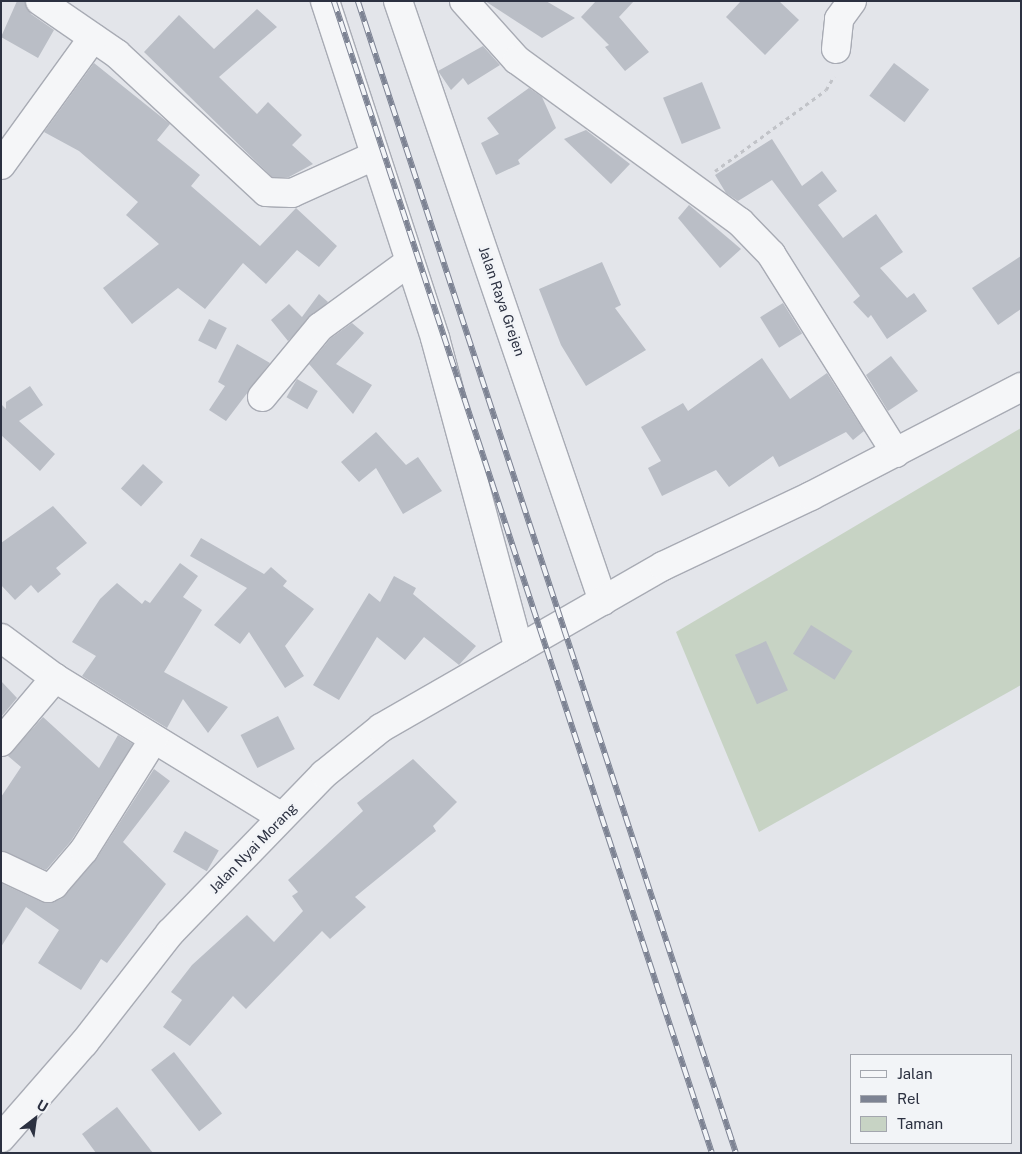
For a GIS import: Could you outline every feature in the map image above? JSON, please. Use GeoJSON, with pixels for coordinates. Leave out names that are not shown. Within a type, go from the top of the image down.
{"type":"FeatureCollection","features":[{"type":"Feature","properties":{"kind":"street"},"geometry":{"type":"LineString","coordinates":[[40,1],[93,38],[152,84],[266,192],[292,193],[374,156]]}},
{"type":"Feature","properties":{"kind":"street"},"geometry":{"type":"LineString","coordinates":[[324,1],[435,338],[519,649]]}},
{"type":"Feature","properties":{"kind":"street","name":"Jalan Raya Grejen"},"geometry":{"type":"LineString","coordinates":[[398,1],[602,601]]}},
{"type":"Feature","properties":{"kind":"street"},"geometry":{"type":"LineString","coordinates":[[464,1],[517,60],[694,186],[740,222],[771,254],[896,453]]}},
{"type":"Feature","properties":{"kind":"street"},"geometry":{"type":"LineString","coordinates":[[836,49],[839,19],[852,1]]}},
{"type":"Feature","properties":{"kind":"street"},"geometry":{"type":"LineString","coordinates":[[1,165],[93,38]]}},
{"type":"Feature","properties":{"kind":"street"},"geometry":{"type":"LineString","coordinates":[[262,397],[320,327],[409,262]]}},
{"type":"Feature","properties":{"kind":"street","name":"Jalan Nyai Morang"},"geometry":{"type":"LineString","coordinates":[[1,1138],[84,1043],[170,933],[282,817],[381,728],[519,649],[561,622],[896,453],[1021,387]]}},
{"type":"Feature","properties":{"kind":"street"},"geometry":{"type":"LineString","coordinates":[[1,638],[55,678],[282,817]]}},
{"type":"Feature","properties":{"kind":"street"},"geometry":{"type":"LineString","coordinates":[[1,742],[55,678]]}},
{"type":"Feature","properties":{"kind":"street"},"geometry":{"type":"LineString","coordinates":[[1,866],[48,888],[54,885],[84,850],[154,739]]}},
{"type":"Feature","properties":{"kind":"path"},"geometry":{"type":"LineString","coordinates":[[694,186],[826,90],[834,78],[836,49]]}},
{"type":"Feature","properties":{"kind":"green space"},"geometry":{"type":"Polygon","coordinates":[[[1021,428],[1021,685],[759,832],[676,632],[1021,428]]]}},
{"type":"Feature","properties":{"kind":"building"},"geometry":{"type":"Polygon","coordinates":[[[17,1],[25,1],[31,14],[54,30],[38,58],[1,37],[17,1]]]}},
{"type":"Feature","properties":{"kind":"building"},"geometry":{"type":"Polygon","coordinates":[[[485,1],[546,1],[575,18],[542,38],[485,1]]]}},
{"type":"Feature","properties":{"kind":"building"},"geometry":{"type":"Polygon","coordinates":[[[596,1],[634,1],[619,17],[649,52],[625,71],[605,47],[609,45],[581,17],[596,1]]]}},
{"type":"Feature","properties":{"kind":"building"},"geometry":{"type":"Polygon","coordinates":[[[741,1],[779,1],[799,20],[765,55],[726,17],[741,1]]]}},
{"type":"Feature","properties":{"kind":"building"},"geometry":{"type":"Polygon","coordinates":[[[257,9],[277,27],[219,77],[257,114],[268,102],[302,135],[292,145],[313,164],[289,177],[272,177],[144,52],[179,15],[214,49],[257,9]]]}},
{"type":"Feature","properties":{"kind":"building"},"geometry":{"type":"Polygon","coordinates":[[[483,46],[500,65],[468,85],[463,78],[451,90],[438,71],[483,46]]]}},
{"type":"Feature","properties":{"kind":"building"},"geometry":{"type":"Polygon","coordinates":[[[94,63],[170,124],[157,140],[200,175],[191,186],[260,246],[296,208],[337,246],[319,267],[297,250],[266,284],[243,263],[205,309],[178,288],[132,324],[103,288],[159,244],[126,215],[138,202],[79,151],[44,132],[94,63]]]}},
{"type":"Feature","properties":{"kind":"building"},"geometry":{"type":"Polygon","coordinates":[[[894,63],[929,89],[904,122],[869,96],[894,63]]]}},
{"type":"Feature","properties":{"kind":"building"},"geometry":{"type":"Polygon","coordinates":[[[702,82],[721,128],[682,144],[663,98],[702,82]]]}},
{"type":"Feature","properties":{"kind":"building"},"geometry":{"type":"Polygon","coordinates":[[[529,88],[542,97],[556,128],[518,160],[520,164],[496,175],[481,143],[499,134],[487,118],[529,88]]]}},
{"type":"Feature","properties":{"kind":"building"},"geometry":{"type":"Polygon","coordinates":[[[586,130],[630,164],[611,184],[564,139],[586,130]]]}},
{"type":"Feature","properties":{"kind":"building"},"geometry":{"type":"Polygon","coordinates":[[[772,139],[802,186],[822,171],[837,191],[818,205],[843,238],[876,214],[903,252],[880,268],[907,298],[914,293],[927,311],[887,339],[871,315],[868,318],[853,302],[860,296],[772,180],[738,201],[726,193],[715,175],[772,139]]]}},
{"type":"Feature","properties":{"kind":"building"},"geometry":{"type":"Polygon","coordinates":[[[689,205],[741,249],[720,268],[678,218],[689,205]]]}},
{"type":"Feature","properties":{"kind":"building"},"geometry":{"type":"Polygon","coordinates":[[[1021,256],[1021,309],[998,325],[972,288],[1021,256]]]}},
{"type":"Feature","properties":{"kind":"building"},"geometry":{"type":"Polygon","coordinates":[[[602,262],[621,305],[615,308],[646,350],[586,386],[561,345],[539,289],[602,262]]]}},
{"type":"Feature","properties":{"kind":"building"},"geometry":{"type":"Polygon","coordinates":[[[319,294],[328,302],[288,341],[271,320],[289,304],[302,317],[319,294]]]}},
{"type":"Feature","properties":{"kind":"building"},"geometry":{"type":"Polygon","coordinates":[[[783,303],[802,334],[779,348],[760,317],[783,303]]]}},
{"type":"Feature","properties":{"kind":"building"},"geometry":{"type":"Polygon","coordinates":[[[209,319],[227,328],[216,349],[198,340],[209,319]]]}},
{"type":"Feature","properties":{"kind":"building"},"geometry":{"type":"Polygon","coordinates":[[[352,323],[364,333],[336,364],[372,385],[353,414],[309,364],[331,338],[352,323]]]}},
{"type":"Feature","properties":{"kind":"building"},"geometry":{"type":"Polygon","coordinates":[[[237,344],[270,363],[226,421],[209,410],[225,386],[218,382],[237,344]]]}},
{"type":"Feature","properties":{"kind":"building"},"geometry":{"type":"Polygon","coordinates":[[[891,356],[918,391],[888,411],[866,375],[891,356]]]}},
{"type":"Feature","properties":{"kind":"building"},"geometry":{"type":"Polygon","coordinates":[[[762,358],[790,399],[827,373],[864,431],[853,440],[846,432],[779,467],[773,456],[729,487],[716,470],[662,496],[648,468],[661,461],[641,427],[683,403],[688,411],[762,358]]]}},
{"type":"Feature","properties":{"kind":"building"},"geometry":{"type":"Polygon","coordinates":[[[297,379],[318,391],[307,409],[286,397],[297,379]]]}},
{"type":"Feature","properties":{"kind":"building"},"geometry":{"type":"Polygon","coordinates":[[[30,386],[43,405],[19,421],[55,454],[40,471],[1,435],[1,404],[6,409],[6,402],[30,386]]]}},
{"type":"Feature","properties":{"kind":"building"},"geometry":{"type":"Polygon","coordinates":[[[376,432],[406,465],[418,457],[442,491],[403,514],[376,468],[359,482],[341,462],[376,432]]]}},
{"type":"Feature","properties":{"kind":"building"},"geometry":{"type":"Polygon","coordinates":[[[143,464],[163,482],[141,507],[121,489],[143,464]]]}},
{"type":"Feature","properties":{"kind":"building"},"geometry":{"type":"Polygon","coordinates":[[[53,506],[87,543],[56,568],[61,574],[38,593],[31,585],[15,600],[1,585],[1,543],[53,506]]]}},
{"type":"Feature","properties":{"kind":"building"},"geometry":{"type":"Polygon","coordinates":[[[201,538],[264,574],[271,567],[287,581],[283,586],[314,609],[285,646],[304,676],[285,688],[249,632],[240,644],[214,625],[247,588],[190,556],[201,538]]]}},
{"type":"Feature","properties":{"kind":"building"},"geometry":{"type":"Polygon","coordinates":[[[180,563],[198,576],[183,597],[202,610],[164,672],[228,707],[208,733],[183,699],[167,728],[82,676],[96,656],[72,642],[100,599],[117,583],[142,604],[145,600],[150,603],[180,563]]]}},
{"type":"Feature","properties":{"kind":"building"},"geometry":{"type":"Polygon","coordinates":[[[394,576],[416,588],[413,594],[476,646],[459,665],[424,637],[405,660],[377,637],[339,700],[313,685],[369,593],[380,602],[394,576]]]}},
{"type":"Feature","properties":{"kind":"building"},"geometry":{"type":"Polygon","coordinates":[[[811,625],[853,651],[835,680],[793,654],[811,625]]]}},
{"type":"Feature","properties":{"kind":"building"},"geometry":{"type":"Polygon","coordinates":[[[766,641],[788,690],[757,704],[735,655],[766,641]]]}},
{"type":"Feature","properties":{"kind":"building"},"geometry":{"type":"Polygon","coordinates":[[[1,681],[17,698],[1,717],[1,681]]]}},
{"type":"Feature","properties":{"kind":"building"},"geometry":{"type":"Polygon","coordinates":[[[278,716],[295,749],[257,768],[241,735],[278,716]]]}},
{"type":"Feature","properties":{"kind":"building"},"geometry":{"type":"Polygon","coordinates":[[[43,717],[99,768],[118,735],[133,744],[71,841],[46,870],[1,851],[1,797],[21,767],[8,756],[43,717]]]}},
{"type":"Feature","properties":{"kind":"building"},"geometry":{"type":"Polygon","coordinates":[[[413,759],[457,802],[433,826],[436,831],[355,897],[366,907],[330,939],[322,931],[246,1009],[233,996],[190,1046],[163,1027],[182,1000],[171,992],[192,965],[247,915],[274,942],[303,911],[292,896],[298,892],[288,880],[363,811],[357,803],[413,759]]]}},
{"type":"Feature","properties":{"kind":"building"},"geometry":{"type":"Polygon","coordinates":[[[154,769],[170,781],[123,842],[166,884],[107,963],[101,959],[81,990],[38,963],[59,930],[26,907],[1,947],[1,883],[42,902],[61,899],[97,858],[154,769]]]}},
{"type":"Feature","properties":{"kind":"building"},"geometry":{"type":"Polygon","coordinates":[[[185,831],[219,850],[207,871],[173,852],[185,831]]]}},
{"type":"Feature","properties":{"kind":"building"},"geometry":{"type":"Polygon","coordinates":[[[174,1052],[222,1113],[199,1131],[151,1070],[174,1052]]]}},
{"type":"Feature","properties":{"kind":"building"},"geometry":{"type":"Polygon","coordinates":[[[117,1107],[153,1153],[96,1153],[82,1134],[117,1107]]]}},
{"type":"Feature","properties":{"kind":"railway"},"geometry":{"type":"LineString","coordinates":[[334,1],[712,1153]]}},
{"type":"Feature","properties":{"kind":"railway"},"geometry":{"type":"LineString","coordinates":[[358,1],[736,1153]]}}]}
